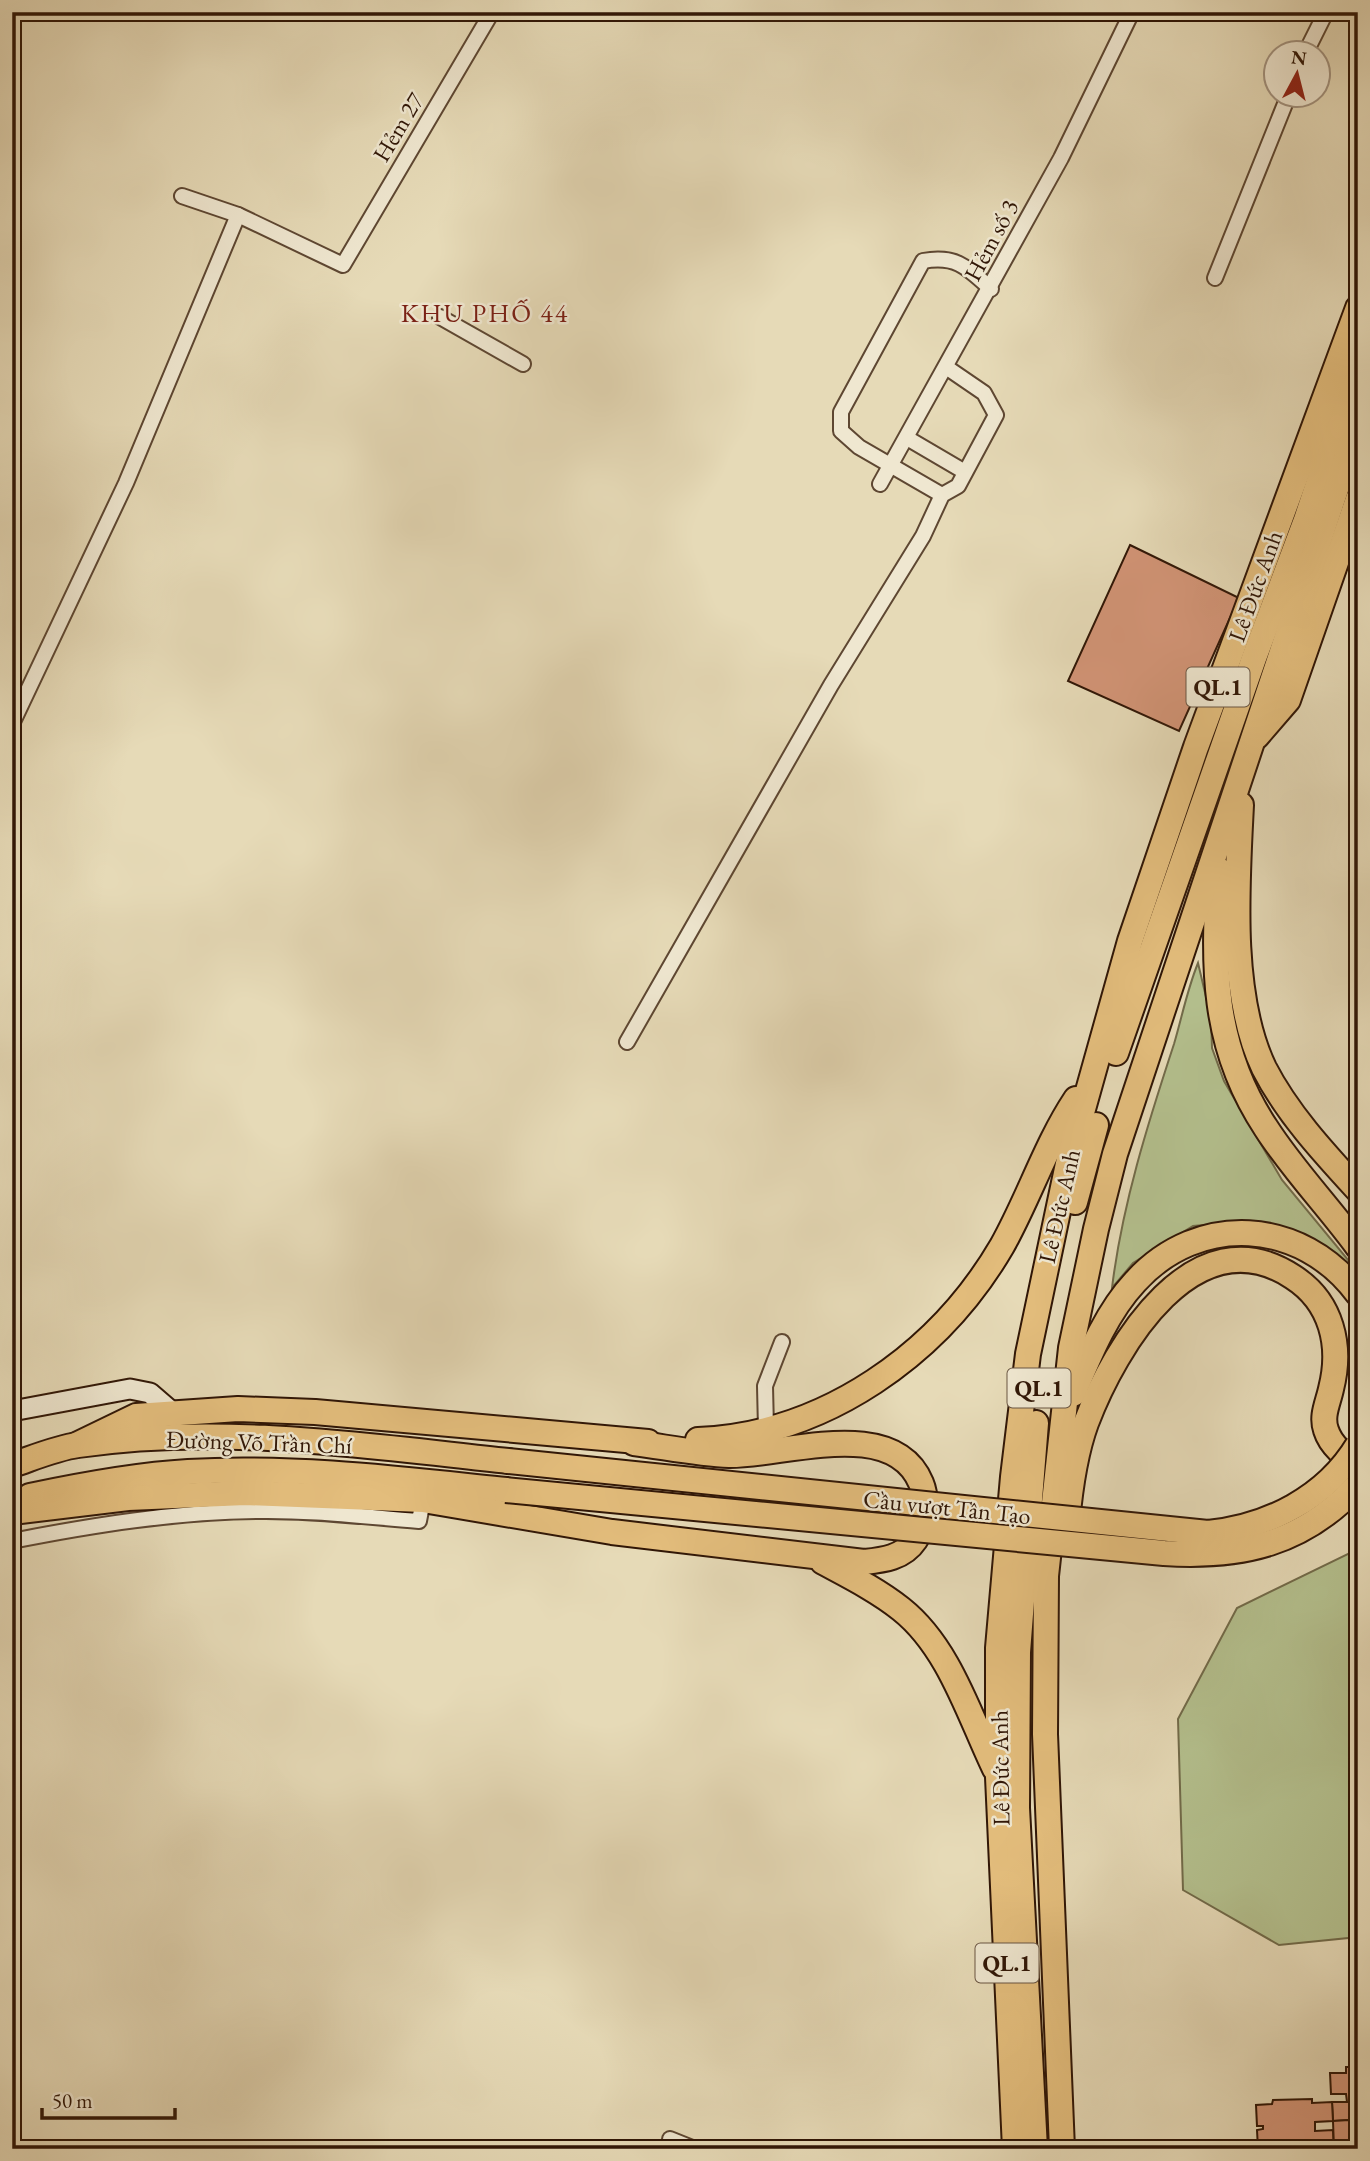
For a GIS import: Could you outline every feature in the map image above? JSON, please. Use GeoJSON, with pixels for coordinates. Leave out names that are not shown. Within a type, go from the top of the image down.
{"type":"FeatureCollection","features":[{"type":"Feature","properties":{"kind":"highway","name":"Lê Đức Anh"},"geometry":{"type":"LineString","coordinates":[[1016,2149],[998,1777],[998,1648],[1013,1477],[1028,1354],[1069,1158],[1130,940],[1196,747],[1358,308]]}},
{"type":"Feature","properties":{"kind":"highway","name":"QL.1"},"geometry":{"type":"LineString","coordinates":[[1324,493],[1358,364]]}},
{"type":"Feature","properties":{"kind":"highway","name":"QL.1"},"geometry":{"type":"LineString","coordinates":[[1324,493],[1358,423]]}},
{"type":"Feature","properties":{"kind":"highway","name":"Lê Đức Anh"},"geometry":{"type":"LineString","coordinates":[[1035,2149],[1017,1808],[1018,1652],[1041,1364],[1066,1237],[1123,1030],[1265,661],[1324,493]]}},
{"type":"Feature","properties":{"kind":"highway","name":"Lê Đức Anh"},"geometry":{"type":"LineString","coordinates":[[1358,499],[1288,700],[1246,755],[1240,964],[1249,1024],[1264,1067],[1282,1098],[1358,1190]]}},
{"type":"Feature","properties":{"kind":"highway","name":"Lê Đức Anh"},"geometry":{"type":"LineString","coordinates":[[1062,2149],[1046,1576],[1061,1420],[1083,1285],[1115,1154],[1222,838],[1246,755],[1265,661]]}},
{"type":"Feature","properties":{"kind":"highway"},"geometry":{"type":"LineString","coordinates":[[1222,838],[1216,964],[1218,1008],[1227,1049],[1244,1091],[1265,1127],[1358,1247]]}},
{"type":"Feature","properties":{"kind":"highway"},"geometry":{"type":"LineString","coordinates":[[1119,982],[1132,1004]]}},
{"type":"Feature","properties":{"kind":"highway"},"geometry":{"type":"LineString","coordinates":[[634,1443],[718,1440],[794,1421],[854,1395],[921,1346],[948,1321],[1002,1246],[1070,1107],[1123,1030]]}},
{"type":"Feature","properties":{"kind":"highway"},"geometry":{"type":"LineString","coordinates":[[1061,1420],[1111,1315],[1134,1282],[1149,1267],[1181,1246],[1204,1237],[1235,1232],[1265,1233],[1298,1243],[1328,1262],[1358,1294]]}},
{"type":"Feature","properties":{"kind":"highway"},"geometry":{"type":"LineString","coordinates":[[1154,1305],[1178,1266],[1199,1250],[1235,1232]]}},
{"type":"Feature","properties":{"kind":"highway","name":"Lê Đức Anh"},"geometry":{"type":"LineString","coordinates":[[1077,2149],[1052,1735],[1068,1512],[1080,1443],[1100,1392],[1154,1305],[1183,1278],[1217,1264],[1251,1261],[1281,1269],[1317,1298],[1332,1326],[1337,1354],[1324,1418],[1326,1431],[1340,1451],[1358,1465]]}},
{"type":"Feature","properties":{"kind":"highway"},"geometry":{"type":"LineString","coordinates":[[12,1512],[128,1498],[245,1493],[423,1500],[612,1532],[813,1557],[876,1561],[888,1559],[911,1546],[920,1527],[925,1499],[923,1488],[912,1468],[894,1454],[864,1445],[823,1445],[730,1455],[316,1412],[238,1409],[136,1416],[76,1445]]}},
{"type":"Feature","properties":{"kind":"highway","name":"Đường Võ Trần Chí"},"geometry":{"type":"LineString","coordinates":[[12,1465],[76,1445],[229,1437],[280,1438],[508,1461]]}},
{"type":"Feature","properties":{"kind":"highway","name":"Cầu vượt Tân Tạo"},"geometry":{"type":"LineString","coordinates":[[508,1461],[1208,1533],[1246,1527],[1303,1502],[1336,1473],[1358,1445]]}},
{"type":"Feature","properties":{"kind":"highway","name":"Đường Võ Trần Chí"},"geometry":{"type":"LineString","coordinates":[[12,1501],[131,1478],[236,1470],[355,1475],[1164,1553],[1213,1555],[1251,1550],[1286,1538],[1320,1518],[1358,1485]]}},
{"type":"Feature","properties":{"kind":"highway"},"geometry":{"type":"LineString","coordinates":[[813,1557],[902,1610],[930,1639],[947,1665],[998,1777]]}},
{"type":"Feature","properties":{"kind":"street","name":"Hẻm 27"},"geometry":{"type":"LineString","coordinates":[[238,215],[344,265],[492,12]]}},
{"type":"Feature","properties":{"kind":"street","name":"Hẻm số 3"},"geometry":{"type":"LineString","coordinates":[[880,484],[991,289],[1061,158],[1132,12]]}},
{"type":"Feature","properties":{"kind":"street"},"geometry":{"type":"LineString","coordinates":[[1313,38],[1326,12]]}},
{"type":"Feature","properties":{"kind":"street"},"geometry":{"type":"LineString","coordinates":[[1214,278],[1283,108]]}},
{"type":"Feature","properties":{"kind":"street"},"geometry":{"type":"LineString","coordinates":[[12,724],[19,694],[126,483],[238,215],[182,196]]}},
{"type":"Feature","properties":{"kind":"street"},"geometry":{"type":"LineString","coordinates":[[942,495],[859,447],[841,430],[841,412],[923,261],[943,257],[967,266],[991,289]]}},
{"type":"Feature","properties":{"kind":"street"},"geometry":{"type":"LineString","coordinates":[[440,317],[523,364]]}},
{"type":"Feature","properties":{"kind":"street"},"geometry":{"type":"LineString","coordinates":[[627,1041],[831,685],[923,536],[942,495],[958,486],[996,415],[984,393],[946,367]]}},
{"type":"Feature","properties":{"kind":"street"},"geometry":{"type":"LineString","coordinates":[[907,438],[965,472]]}},
{"type":"Feature","properties":{"kind":"street"},"geometry":{"type":"LineString","coordinates":[[766,1429],[765,1386],[782,1342]]}},
{"type":"Feature","properties":{"kind":"street"},"geometry":{"type":"LineString","coordinates":[[12,1411],[130,1389],[150,1393],[172,1412]]}},
{"type":"Feature","properties":{"kind":"street"},"geometry":{"type":"LineString","coordinates":[[12,1541],[114,1522],[198,1513],[261,1511],[419,1521],[423,1500]]}},
{"type":"Feature","properties":{"kind":"street"},"geometry":{"type":"LineString","coordinates":[[670,2139],[695,2149]]}},
{"type":"Feature","properties":{"kind":"green space"},"geometry":{"type":"Polygon","coordinates":[[[1198,963],[1211,1018],[1212,1048],[1224,1081],[1282,1180],[1349,1261],[1358,1277],[1237,1222],[1193,1226],[1133,1263],[1112,1288],[1122,1226],[1137,1164],[1198,963]]]}},
{"type":"Feature","properties":{"kind":"green space"},"geometry":{"type":"Polygon","coordinates":[[[1358,1549],[1358,1937],[1279,1945],[1183,1890],[1178,1719],[1237,1608],[1358,1549]]]}},
{"type":"Feature","properties":{"kind":"building"},"geometry":{"type":"Polygon","coordinates":[[[1130,545],[1239,598],[1179,731],[1068,681],[1130,545]]]}},
{"type":"Feature","properties":{"kind":"building"},"geometry":{"type":"Polygon","coordinates":[[[1346,2067],[1358,2067],[1358,2126],[1350,2126],[1349,2120],[1333,2121],[1332,2102],[1347,2102],[1346,2094],[1331,2094],[1330,2073],[1346,2073],[1346,2067]]]}},
{"type":"Feature","properties":{"kind":"building"},"geometry":{"type":"Polygon","coordinates":[[[1312,2099],[1312,2103],[1332,2102],[1333,2121],[1315,2122],[1315,2131],[1333,2130],[1334,2149],[1258,2149],[1257,2130],[1263,2129],[1263,2126],[1257,2126],[1256,2105],[1272,2104],[1273,2100],[1312,2099]]]}},
{"type":"Feature","properties":{"kind":"building"},"geometry":{"type":"Polygon","coordinates":[[[1349,2120],[1350,2126],[1358,2126],[1358,2149],[1334,2149],[1333,2121],[1349,2120]]]}},
{"type":"Feature","properties":{"kind":"district","name":"KHU PHỐ 44"},"geometry":{"type":"Point","coordinates":[485,313]}}]}
